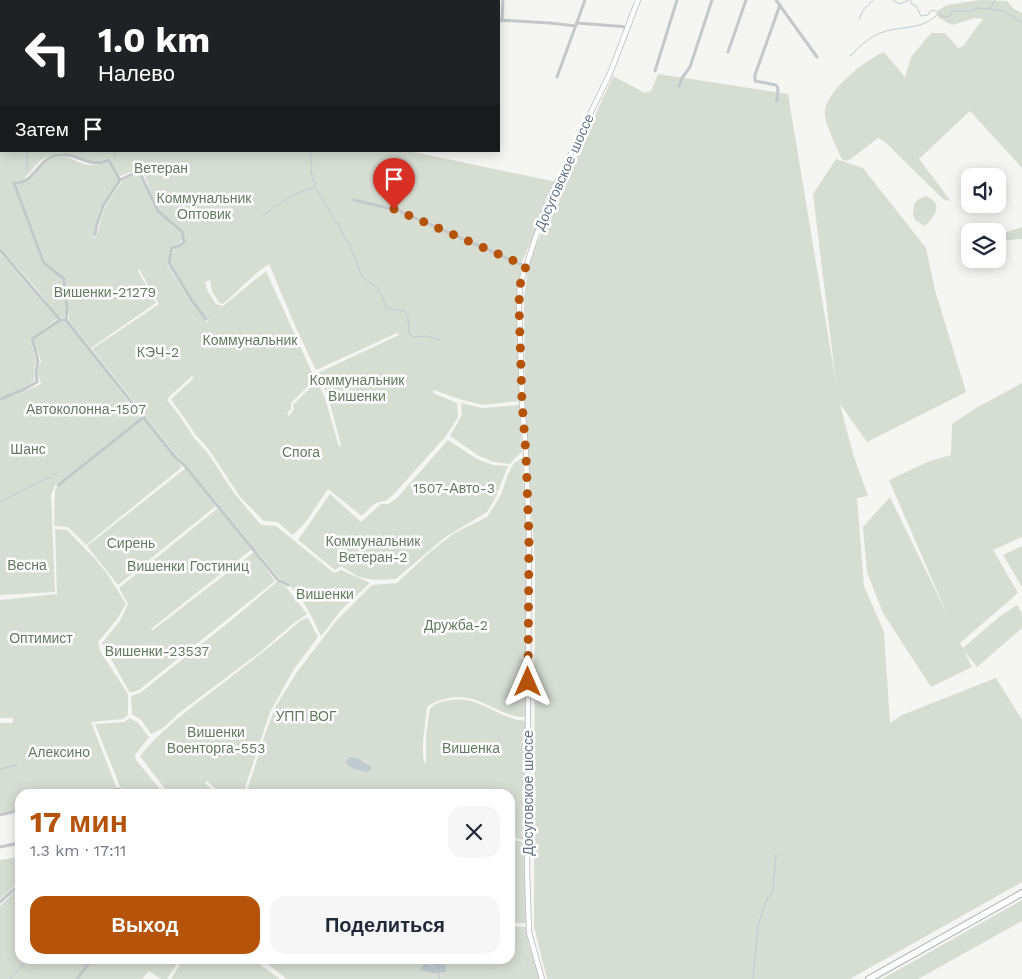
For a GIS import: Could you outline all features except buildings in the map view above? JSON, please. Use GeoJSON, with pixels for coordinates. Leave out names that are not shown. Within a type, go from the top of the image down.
{"type":"FeatureCollection","features":[{"type":"Feature","properties":{"kind":"highway"},"geometry":{"type":"LineString","coordinates":[[869,979],[1022,893]]}},
{"type":"Feature","properties":{"kind":"main road","name":"Досуговское шоссе"},"geometry":{"type":"LineString","coordinates":[[542,979],[529,932],[527,871],[529,538],[522,402],[520,285],[555,187],[599,96],[629,27],[638,0]]}},
{"type":"Feature","properties":{"kind":"street"},"geometry":{"type":"LineString","coordinates":[[503,0],[500,21],[629,27]]}},
{"type":"Feature","properties":{"kind":"street"},"geometry":{"type":"LineString","coordinates":[[557,77],[585,0]]}},
{"type":"Feature","properties":{"kind":"street"},"geometry":{"type":"LineString","coordinates":[[655,71],[677,0]]}},
{"type":"Feature","properties":{"kind":"street"},"geometry":{"type":"LineString","coordinates":[[679,86],[690,67],[712,0]]}},
{"type":"Feature","properties":{"kind":"street"},"geometry":{"type":"LineString","coordinates":[[728,52],[746,0]]}},
{"type":"Feature","properties":{"kind":"street"},"geometry":{"type":"LineString","coordinates":[[776,0],[817,57]]}},
{"type":"Feature","properties":{"kind":"street"},"geometry":{"type":"LineString","coordinates":[[777,101],[778,88],[776,85],[755,81],[755,74],[780,6]]}},
{"type":"Feature","properties":{"kind":"street"},"geometry":{"type":"LineString","coordinates":[[120,180],[109,160],[88,163],[60,154],[42,162],[31,177],[23,182],[14,183],[44,263],[64,279],[68,308],[66,320],[278,580],[288,586]]}},
{"type":"Feature","properties":{"kind":"street"},"geometry":{"type":"LineString","coordinates":[[95,235],[96,224],[103,206],[120,180],[140,171],[158,211],[182,232],[184,242],[172,248],[169,263],[192,301],[206,319]]}},
{"type":"Feature","properties":{"kind":"street"},"geometry":{"type":"LineString","coordinates":[[354,200],[397,210],[526,266]]}},
{"type":"Feature","properties":{"kind":"street"},"geometry":{"type":"LineString","coordinates":[[0,250],[60,320]]}},
{"type":"Feature","properties":{"kind":"street"},"geometry":{"type":"LineString","coordinates":[[0,399],[37,382],[36,371],[38,361],[32,339],[60,320],[66,320]]}},
{"type":"Feature","properties":{"kind":"street"},"geometry":{"type":"LineString","coordinates":[[58,485],[144,418]]}},
{"type":"Feature","properties":{"kind":"street"},"geometry":{"type":"LineString","coordinates":[[0,815],[15,811]]}},
{"type":"Feature","properties":{"kind":"street"},"geometry":{"type":"LineString","coordinates":[[0,847],[15,845]]}},
{"type":"Feature","properties":{"kind":"street"},"geometry":{"type":"LineString","coordinates":[[0,902],[15,888]]}},
{"type":"Feature","properties":{"kind":"street"},"geometry":{"type":"LineString","coordinates":[[77,979],[88,964]]}},
{"type":"Feature","properties":{"kind":"green space"},"geometry":{"type":"Polygon","coordinates":[[[980,0],[1007,1],[1014,9],[1022,13],[1022,168],[970,111],[919,159],[951,201],[944,200],[885,142],[878,138],[851,159],[845,161],[841,158],[825,114],[826,106],[838,87],[857,69],[884,52],[905,77],[911,57],[931,33],[945,33],[958,48],[963,46],[983,19],[975,18],[952,25],[939,18],[937,11],[947,5],[980,0]]]}},
{"type":"Feature","properties":{"kind":"green space"},"geometry":{"type":"Polygon","coordinates":[[[658,74],[788,94],[836,383],[813,194],[836,159],[863,168],[926,248],[935,290],[966,392],[867,442],[840,404],[853,454],[868,496],[857,498],[864,586],[884,632],[890,723],[902,715],[996,678],[1022,720],[1022,882],[850,979],[547,979],[534,927],[535,564],[525,403],[524,296],[530,259],[613,76],[645,93],[651,91],[658,74]]]}},
{"type":"Feature","properties":{"kind":"green space"},"geometry":{"type":"Polygon","coordinates":[[[0,152],[414,152],[557,182],[522,262],[516,302],[520,401],[483,405],[434,390],[433,393],[457,403],[458,417],[446,436],[394,494],[386,501],[375,503],[362,516],[328,489],[305,523],[293,535],[277,522],[264,521],[240,497],[210,451],[196,435],[171,399],[194,378],[192,376],[167,400],[194,438],[207,452],[234,493],[261,525],[276,526],[334,573],[341,570],[370,583],[343,608],[321,636],[309,611],[299,596],[287,583],[279,578],[188,467],[181,461],[92,349],[159,304],[139,269],[138,271],[156,303],[91,348],[69,321],[66,279],[46,263],[16,186],[43,264],[63,279],[66,307],[64,318],[58,317],[36,288],[0,248],[0,152]],[[60,153],[48,156],[40,161],[22,181],[15,182],[16,185],[29,179],[46,162],[58,157],[88,165],[109,162],[119,180],[99,211],[93,237],[96,238],[104,209],[114,193],[122,181],[138,173],[157,212],[180,233],[182,239],[180,243],[173,246],[167,264],[191,303],[207,322],[209,320],[191,298],[170,263],[175,248],[183,246],[185,242],[183,232],[159,210],[141,168],[120,176],[110,158],[94,162],[60,153]],[[269,264],[223,304],[219,303],[212,291],[210,280],[205,282],[207,290],[216,304],[223,306],[266,271],[315,379],[291,403],[291,409],[287,413],[289,416],[294,409],[293,405],[317,381],[325,398],[339,447],[341,445],[328,396],[318,373],[399,335],[397,333],[316,370],[269,264]]]}},
{"type":"Feature","properties":{"kind":"green space"},"geometry":{"type":"Polygon","coordinates":[[[925,196],[935,202],[936,210],[925,226],[915,220],[913,215],[914,204],[925,196]]]}},
{"type":"Feature","properties":{"kind":"green space"},"geometry":{"type":"Polygon","coordinates":[[[1022,227],[1022,239],[1006,240],[1006,232],[1022,227]]]}},
{"type":"Feature","properties":{"kind":"green space"},"geometry":{"type":"Polygon","coordinates":[[[0,253],[57,319],[30,339],[36,362],[34,381],[19,391],[0,397],[0,253]]]}},
{"type":"Feature","properties":{"kind":"green space"},"geometry":{"type":"Polygon","coordinates":[[[60,321],[67,322],[141,418],[56,484],[51,494],[55,592],[0,595],[0,400],[41,384],[37,370],[41,361],[33,340],[60,321]]]}},
{"type":"Feature","properties":{"kind":"green space"},"geometry":{"type":"Polygon","coordinates":[[[1022,383],[1022,537],[993,550],[1018,593],[960,643],[963,648],[999,617],[1017,605],[1022,613],[1022,628],[977,667],[964,651],[972,667],[931,687],[883,613],[867,572],[863,527],[890,497],[947,614],[889,480],[930,461],[951,455],[952,424],[976,408],[1022,383]]]}},
{"type":"Feature","properties":{"kind":"green space"},"geometry":{"type":"Polygon","coordinates":[[[461,403],[482,408],[519,405],[522,452],[510,464],[494,462],[479,456],[450,436],[462,415],[461,403]]]}},
{"type":"Feature","properties":{"kind":"green space"},"geometry":{"type":"Polygon","coordinates":[[[144,419],[182,467],[86,545],[68,527],[54,526],[55,490],[58,486],[144,419]]]}},
{"type":"Feature","properties":{"kind":"green space"},"geometry":{"type":"Polygon","coordinates":[[[448,440],[477,459],[493,465],[508,466],[494,501],[487,512],[444,538],[396,579],[374,580],[359,577],[341,566],[335,570],[298,540],[330,494],[361,522],[381,504],[388,504],[397,498],[448,440]]]}},
{"type":"Feature","properties":{"kind":"green space","name":"Дружба-2"},"geometry":{"type":"Polygon","coordinates":[[[522,458],[528,556],[526,717],[506,713],[470,698],[448,698],[437,701],[427,707],[423,757],[426,766],[426,735],[430,709],[440,702],[469,701],[516,720],[527,721],[524,840],[515,838],[515,789],[248,789],[276,706],[297,672],[337,620],[372,585],[397,583],[429,553],[453,534],[487,517],[501,495],[514,463],[522,458]]]}},
{"type":"Feature","properties":{"kind":"green space","name":"Сирень"},"geometry":{"type":"Polygon","coordinates":[[[186,468],[216,506],[118,585],[87,546],[186,468]]]}},
{"type":"Feature","properties":{"kind":"green space"},"geometry":{"type":"Polygon","coordinates":[[[218,508],[252,549],[151,629],[152,631],[254,552],[275,581],[139,690],[130,693],[102,643],[120,621],[128,604],[119,588],[218,508]]]}},
{"type":"Feature","properties":{"kind":"green space"},"geometry":{"type":"Polygon","coordinates":[[[55,529],[67,530],[96,560],[126,604],[117,619],[98,642],[100,651],[128,694],[128,715],[123,719],[91,722],[117,789],[15,789],[15,810],[0,813],[0,723],[13,723],[13,718],[0,718],[0,600],[57,594],[55,529]]]}},
{"type":"Feature","properties":{"kind":"green space"},"geometry":{"type":"Polygon","coordinates":[[[1022,546],[1022,587],[1003,555],[1022,546]]]}},
{"type":"Feature","properties":{"kind":"green space","name":"Вишенки"},"geometry":{"type":"Polygon","coordinates":[[[278,581],[286,587],[307,614],[179,713],[163,728],[151,734],[141,720],[132,714],[131,696],[140,693],[278,581]]]}},
{"type":"Feature","properties":{"kind":"green space","name":"Вишенки Военторга-553"},"geometry":{"type":"Polygon","coordinates":[[[308,618],[318,637],[294,669],[270,712],[245,789],[216,789],[207,781],[205,783],[212,789],[165,789],[140,756],[166,729],[301,620],[308,618]]]}},
{"type":"Feature","properties":{"kind":"green space"},"geometry":{"type":"Polygon","coordinates":[[[130,718],[138,723],[149,737],[135,755],[136,760],[160,789],[121,789],[95,724],[124,722],[130,718]]]}},
{"type":"Feature","properties":{"kind":"green space"},"geometry":{"type":"Polygon","coordinates":[[[515,841],[525,842],[526,923],[515,923],[515,841]]]}},
{"type":"Feature","properties":{"kind":"green space"},"geometry":{"type":"Polygon","coordinates":[[[15,858],[15,886],[0,899],[0,860],[15,858]]]}},
{"type":"Feature","properties":{"kind":"green space"},"geometry":{"type":"Polygon","coordinates":[[[15,891],[15,964],[177,964],[167,979],[161,979],[149,971],[142,979],[0,979],[0,906],[15,891]]]}},
{"type":"Feature","properties":{"kind":"green space"},"geometry":{"type":"Polygon","coordinates":[[[1022,900],[1022,921],[918,979],[882,979],[1022,900]]]}},
{"type":"Feature","properties":{"kind":"green space"},"geometry":{"type":"Polygon","coordinates":[[[515,926],[526,927],[528,941],[540,979],[287,979],[268,964],[515,964],[515,926]]]}},
{"type":"Feature","properties":{"kind":"green space"},"geometry":{"type":"Polygon","coordinates":[[[180,964],[259,964],[280,979],[171,979],[180,964]]]}},
{"type":"Feature","properties":{"kind":"shaded area"},"geometry":{"type":"Polygon","coordinates":[[[350,757],[360,759],[371,766],[371,770],[364,772],[349,766],[345,762],[350,757]]]}},
{"type":"Feature","properties":{"kind":"shaded area"},"geometry":{"type":"Polygon","coordinates":[[[424,964],[434,966],[434,964],[439,964],[446,966],[446,972],[434,973],[420,970],[424,964]]]}},
{"type":"Feature","properties":{"kind":"waterway"},"geometry":{"type":"LineString","coordinates":[[859,19],[863,10],[873,0]]}},
{"type":"Feature","properties":{"kind":"waterway"},"geometry":{"type":"LineString","coordinates":[[893,0],[899,4],[909,0]]}},
{"type":"Feature","properties":{"kind":"waterway"},"geometry":{"type":"LineString","coordinates":[[911,0],[911,4],[916,6],[921,16],[928,15],[930,11],[934,10],[941,16],[949,17],[952,11],[972,11],[977,8],[1004,11],[1022,23]]}},
{"type":"Feature","properties":{"kind":"waterway"},"geometry":{"type":"LineString","coordinates":[[991,8],[995,0]]}},
{"type":"Feature","properties":{"kind":"waterway"},"geometry":{"type":"LineString","coordinates":[[850,56],[873,36],[925,23],[938,14]]}},
{"type":"Feature","properties":{"kind":"waterway"},"geometry":{"type":"LineString","coordinates":[[27,152],[27,169]]}},
{"type":"Feature","properties":{"kind":"waterway"},"geometry":{"type":"LineString","coordinates":[[114,152],[116,156]]}},
{"type":"Feature","properties":{"kind":"waterway"},"geometry":{"type":"LineString","coordinates":[[311,152],[311,174],[314,177],[313,181],[316,183],[314,186],[334,220],[339,224],[344,237],[349,243],[362,277],[378,288],[386,308],[404,311],[408,317],[409,334],[414,337],[427,336],[440,340]]}},
{"type":"Feature","properties":{"kind":"waterway"},"geometry":{"type":"LineString","coordinates":[[262,216],[280,203],[313,188]]}},
{"type":"Feature","properties":{"kind":"waterway"},"geometry":{"type":"LineString","coordinates":[[53,475],[58,472]]}},
{"type":"Feature","properties":{"kind":"waterway"},"geometry":{"type":"LineString","coordinates":[[0,502],[49,477]]}},
{"type":"Feature","properties":{"kind":"waterway"},"geometry":{"type":"LineString","coordinates":[[0,769],[17,765]]}},
{"type":"Feature","properties":{"kind":"waterway"},"geometry":{"type":"LineString","coordinates":[[753,979],[758,925],[766,901],[773,890],[776,854]]}},
{"type":"Feature","properties":{"kind":"waterway"},"geometry":{"type":"LineString","coordinates":[[10,979],[24,964]]}},
{"type":"Feature","properties":{"kind":"waterway"},"geometry":{"type":"LineString","coordinates":[[439,972],[439,979]]}},
{"type":"Feature","properties":{"kind":"route"},"geometry":{"type":"LineString","coordinates":[[394,209],[526,266],[520,285],[519,304],[529,538],[528,682]]}},
{"type":"Feature","properties":{"kind":"park label","name":"Ветеран"},"geometry":{"type":"Point","coordinates":[161,168]}},
{"type":"Feature","properties":{"kind":"park label","name":"Коммунальник Оптовик"},"geometry":{"type":"Point","coordinates":[204,206]}},
{"type":"Feature","properties":{"kind":"park label","name":"Вишенки-21279"},"geometry":{"type":"Point","coordinates":[105,292]}},
{"type":"Feature","properties":{"kind":"park label","name":"Коммунальник"},"geometry":{"type":"Point","coordinates":[250,340]}},
{"type":"Feature","properties":{"kind":"park label","name":"КЭЧ-2"},"geometry":{"type":"Point","coordinates":[158,352]}},
{"type":"Feature","properties":{"kind":"park label","name":"Коммунальник Вишенки"},"geometry":{"type":"Point","coordinates":[357,388]}},
{"type":"Feature","properties":{"kind":"park label","name":"Автоколонна-1507"},"geometry":{"type":"Point","coordinates":[86,409]}},
{"type":"Feature","properties":{"kind":"park label","name":"Шанс"},"geometry":{"type":"Point","coordinates":[28,449]}},
{"type":"Feature","properties":{"kind":"park label","name":"Спога"},"geometry":{"type":"Point","coordinates":[301,452]}},
{"type":"Feature","properties":{"kind":"park label","name":"1507-Авто-3"},"geometry":{"type":"Point","coordinates":[454,488]}},
{"type":"Feature","properties":{"kind":"park label","name":"Коммунальник Ветеран-2"},"geometry":{"type":"Point","coordinates":[373,550]}},
{"type":"Feature","properties":{"kind":"park label","name":"Весна"},"geometry":{"type":"Point","coordinates":[27,565]}},
{"type":"Feature","properties":{"kind":"park label","name":"Вишенки Гостиниц"},"geometry":{"type":"Point","coordinates":[188,566]}},
{"type":"Feature","properties":{"kind":"park label","name":"Оптимист"},"geometry":{"type":"Point","coordinates":[41,638]}},
{"type":"Feature","properties":{"kind":"park label","name":"Вишенки-23537"},"geometry":{"type":"Point","coordinates":[157,651]}},
{"type":"Feature","properties":{"kind":"park label","name":"УПП ВОГ"},"geometry":{"type":"Point","coordinates":[306,716]}},
{"type":"Feature","properties":{"kind":"park label","name":"Вишенка"},"geometry":{"type":"Point","coordinates":[471,748]}},
{"type":"Feature","properties":{"kind":"park label","name":"Алексино"},"geometry":{"type":"Point","coordinates":[59,752]}}]}
